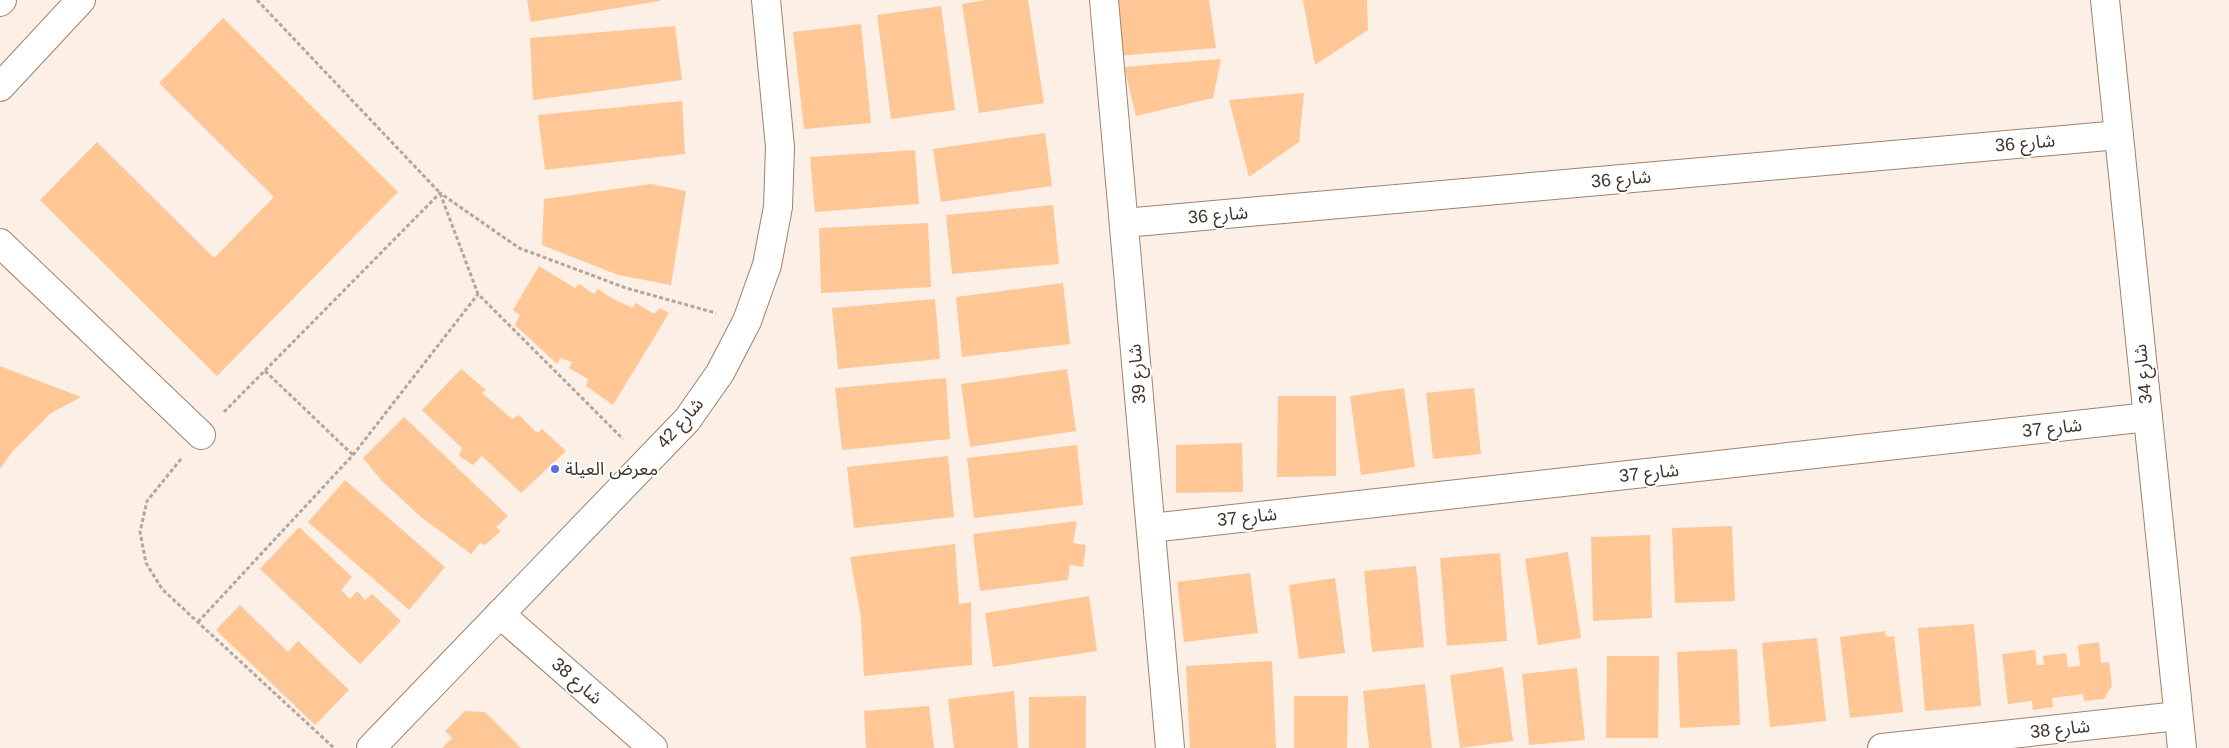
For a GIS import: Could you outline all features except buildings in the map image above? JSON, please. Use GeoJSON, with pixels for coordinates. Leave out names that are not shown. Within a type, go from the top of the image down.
{"type":"FeatureCollection","features":[{"type":"Feature","properties":{"kind":"street"},"geometry":{"type":"LineString","coordinates":[[0,87],[81,0]]}},
{"type":"Feature","properties":{"kind":"street","name":"شارع 42"},"geometry":{"type":"LineString","coordinates":[[371,748],[646,462],[692,412],[720,373],[747,321],[767,265],[778,207],[780,147],[766,0]]}},
{"type":"Feature","properties":{"kind":"street","name":"شارع 39"},"geometry":{"type":"LineString","coordinates":[[1104,0],[1170,748]]}},
{"type":"Feature","properties":{"kind":"street","name":"شارع 34"},"geometry":{"type":"LineString","coordinates":[[2105,0],[2182,748]]}},
{"type":"Feature","properties":{"kind":"street","name":"شارع 36"},"geometry":{"type":"LineString","coordinates":[[1124,224],[2119,135]]}},
{"type":"Feature","properties":{"kind":"street"},"geometry":{"type":"LineString","coordinates":[[0,243],[201,435]]}},
{"type":"Feature","properties":{"kind":"street","name":"شارع 37"},"geometry":{"type":"LineString","coordinates":[[1151,528],[2148,417]]}},
{"type":"Feature","properties":{"kind":"street","name":"شارع 38"},"geometry":{"type":"LineString","coordinates":[[500,614],[653,748]]}},
{"type":"Feature","properties":{"kind":"street","name":"شارع 38"},"geometry":{"type":"LineString","coordinates":[[1882,748],[2178,716]]}},
{"type":"Feature","properties":{"kind":"path"},"geometry":{"type":"LineString","coordinates":[[257,0],[418,167],[440,193],[519,248],[626,288],[747,321]]}},
{"type":"Feature","properties":{"kind":"path"},"geometry":{"type":"LineString","coordinates":[[440,193],[478,294],[646,462]]}},
{"type":"Feature","properties":{"kind":"path"},"geometry":{"type":"LineString","coordinates":[[334,748],[162,589],[146,562],[140,532],[147,501],[201,435],[440,193]]}},
{"type":"Feature","properties":{"kind":"path"},"geometry":{"type":"LineString","coordinates":[[198,622],[353,454],[478,294]]}},
{"type":"Feature","properties":{"kind":"path"},"geometry":{"type":"LineString","coordinates":[[265,371],[353,454]]}},
{"type":"Feature","properties":{"kind":"place","name":"معرض العيلة"},"geometry":{"type":"Point","coordinates":[555,469]}}]}
